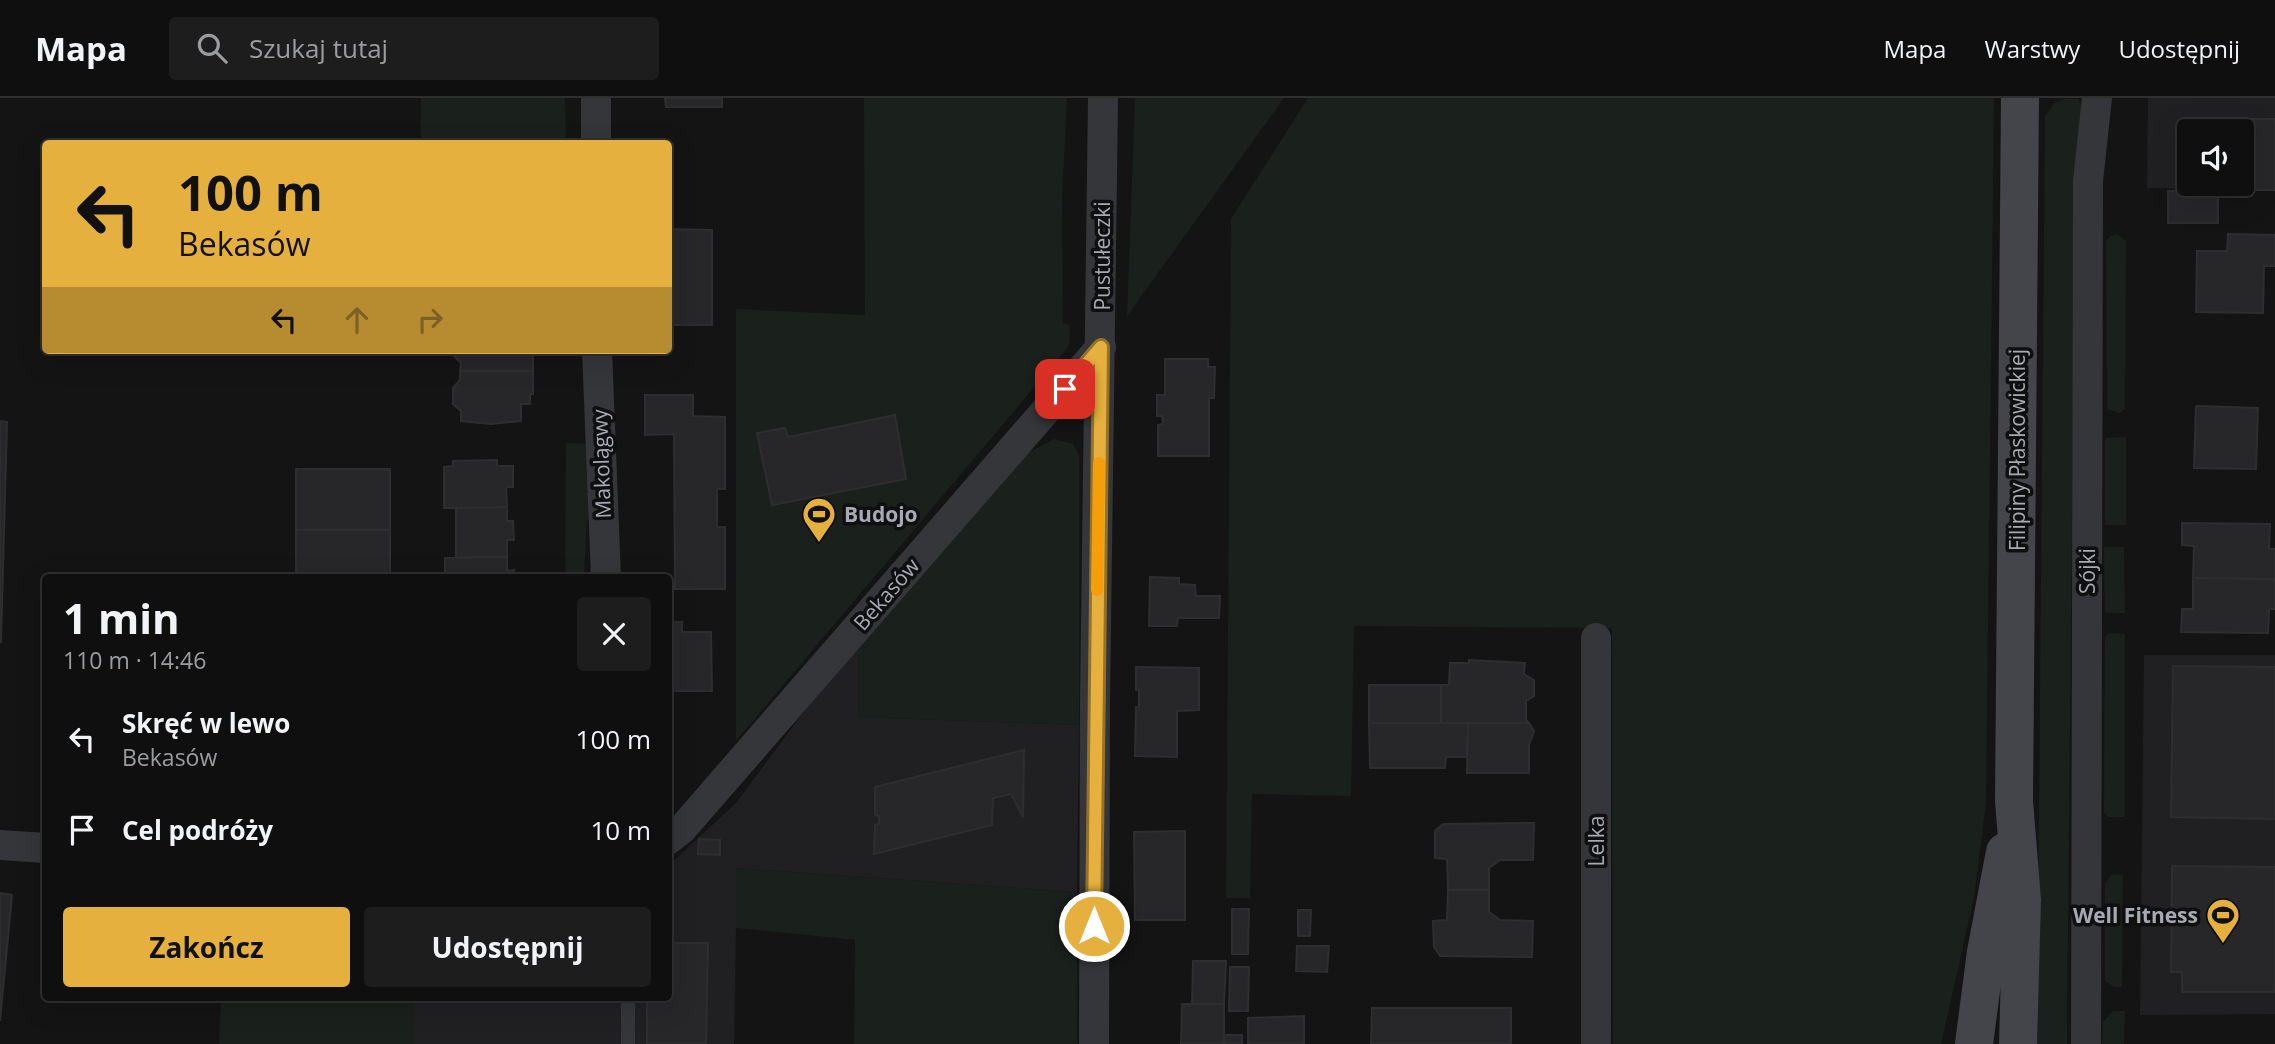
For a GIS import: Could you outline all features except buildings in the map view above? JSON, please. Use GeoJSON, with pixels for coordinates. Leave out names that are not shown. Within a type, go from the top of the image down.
{"type":"FeatureCollection","features":[{"type":"Feature","properties":{"kind":"main road","name":"Filipiny Płaskowickiej"},"geometry":{"type":"LineString","coordinates":[[2018,1044],[2022,900],[2014,802],[2020,98]]}},
{"type":"Feature","properties":{"kind":"main road","name":"Filipiny Płaskowickiej"},"geometry":{"type":"LineString","coordinates":[[1974,1044],[1986,952],[2014,802]]}},
{"type":"Feature","properties":{"kind":"street"},"geometry":{"type":"LineString","coordinates":[[596,98],[596,140]]}},
{"type":"Feature","properties":{"kind":"street","name":"Pustułeczki"},"geometry":{"type":"LineString","coordinates":[[1094,1044],[1095,714],[1103,98]]}},
{"type":"Feature","properties":{"kind":"street","name":"Sójki"},"geometry":{"type":"LineString","coordinates":[[2086,1044],[2088,181],[2096,98]]}},
{"type":"Feature","properties":{"kind":"street","name":"Bekasów"},"geometry":{"type":"LineString","coordinates":[[672,836],[691,819],[1101,347]]}},
{"type":"Feature","properties":{"kind":"street","name":"Makolągwy"},"geometry":{"type":"LineString","coordinates":[[597,354],[606,574]]}},
{"type":"Feature","properties":{"kind":"street","name":"Lelka"},"geometry":{"type":"LineString","coordinates":[[1596,638],[1596,1044]]}},
{"type":"Feature","properties":{"kind":"street"},"geometry":{"type":"LineString","coordinates":[[0,845],[42,848]]}},
{"type":"Feature","properties":{"kind":"lane"},"geometry":{"type":"LineString","coordinates":[[628,1001],[628,1044]]}},
{"type":"Feature","properties":{"kind":"shaded area"},"geometry":{"type":"Polygon","coordinates":[[[421,98],[565,98],[566,140],[421,140],[421,98]]]}},
{"type":"Feature","properties":{"kind":"shaded area"},"geometry":{"type":"Polygon","coordinates":[[[864,98],[1067,98],[1062,197],[1063,323],[1070,325],[1069,346],[736,741],[736,309],[865,315],[864,98]]]}},
{"type":"Feature","properties":{"kind":"shaded area"},"geometry":{"type":"Polygon","coordinates":[[[1135,98],[1284,98],[1127,316],[1135,98]]]}},
{"type":"Feature","properties":{"kind":"shaded area"},"geometry":{"type":"Polygon","coordinates":[[[1308,98],[1994,98],[1986,803],[1974,898],[1941,1044],[1613,1044],[1612,628],[1354,626],[1351,796],[1252,794],[1250,898],[1226,898],[1231,219],[1308,98]]]}},
{"type":"Feature","properties":{"kind":"shaded area"},"geometry":{"type":"Polygon","coordinates":[[[2066,98],[2078,99],[2083,106],[2075,187],[2067,1044],[2037,1044],[2045,116],[2055,103],[2066,98]]]}},
{"type":"Feature","properties":{"kind":"shaded area"},"geometry":{"type":"Polygon","coordinates":[[[2148,98],[2275,98],[2275,190],[2254,190],[2254,119],[2177,119],[2177,188],[2147,188],[2148,98]]]}},
{"type":"Feature","properties":{"kind":"shaded area"},"geometry":{"type":"Polygon","coordinates":[[[2117,234],[2126,241],[2125,409],[2120,413],[2107,409],[2106,241],[2117,234]]]}},
{"type":"Feature","properties":{"kind":"shaded area"},"geometry":{"type":"Polygon","coordinates":[[[2126,437],[2126,525],[2105,525],[2105,438],[2126,437]]]}},
{"type":"Feature","properties":{"kind":"shaded area"},"geometry":{"type":"Polygon","coordinates":[[[1054,439],[1073,444],[1079,455],[1079,725],[859,717],[858,639],[1029,452],[1054,439]]]}},
{"type":"Feature","properties":{"kind":"shaded area"},"geometry":{"type":"Polygon","coordinates":[[[566,443],[592,444],[595,515],[587,520],[584,574],[565,574],[566,443]]]}},
{"type":"Feature","properties":{"kind":"shaded area"},"geometry":{"type":"Polygon","coordinates":[[[2104,547],[2124,547],[2125,613],[2105,613],[2104,547]]]}},
{"type":"Feature","properties":{"kind":"shaded area"},"geometry":{"type":"Polygon","coordinates":[[[2109,633],[2125,634],[2125,817],[2108,817],[2104,813],[2105,637],[2109,633]]]}},
{"type":"Feature","properties":{"kind":"shaded area"},"geometry":{"type":"Polygon","coordinates":[[[858,639],[859,717],[1079,725],[1077,892],[737,868],[734,1044],[414,1044],[414,1001],[672,1001],[672,862],[736,803],[858,639]]]}},
{"type":"Feature","properties":{"kind":"shaded area"},"geometry":{"type":"Polygon","coordinates":[[[2144,655],[2275,655],[2275,1014],[2140,1015],[2144,655]]]}},
{"type":"Feature","properties":{"kind":"shaded area"},"geometry":{"type":"Polygon","coordinates":[[[736,868],[1077,892],[1077,1044],[854,1044],[855,940],[736,928],[736,868]]]}},
{"type":"Feature","properties":{"kind":"shaded area"},"geometry":{"type":"Polygon","coordinates":[[[2123,874],[2122,987],[2114,987],[2105,981],[2105,883],[2111,875],[2123,874]]]}},
{"type":"Feature","properties":{"kind":"shaded area"},"geometry":{"type":"Polygon","coordinates":[[[221,1001],[414,1001],[414,1044],[219,1044],[221,1001]]]}},
{"type":"Feature","properties":{"kind":"shaded area"},"geometry":{"type":"Polygon","coordinates":[[[2113,1011],[2125,1011],[2124,1044],[2102,1044],[2103,1022],[2113,1011]]]}},
{"type":"Feature","properties":{"kind":"slow traffic"},"geometry":{"type":"LineString","coordinates":[[1097,590],[1099,463]]}},
{"type":"Feature","properties":{"kind":"place","name":"Budojo"},"geometry":{"type":"Point","coordinates":[819,544]}},
{"type":"Feature","properties":{"kind":"place","name":"Well Fitness"},"geometry":{"type":"Point","coordinates":[2223,945]}},
{"type":"Feature","properties":{"kind":"route"},"geometry":{"type":"LineString","coordinates":[[1065,389],[1101,347],[1094,926]]}}]}
